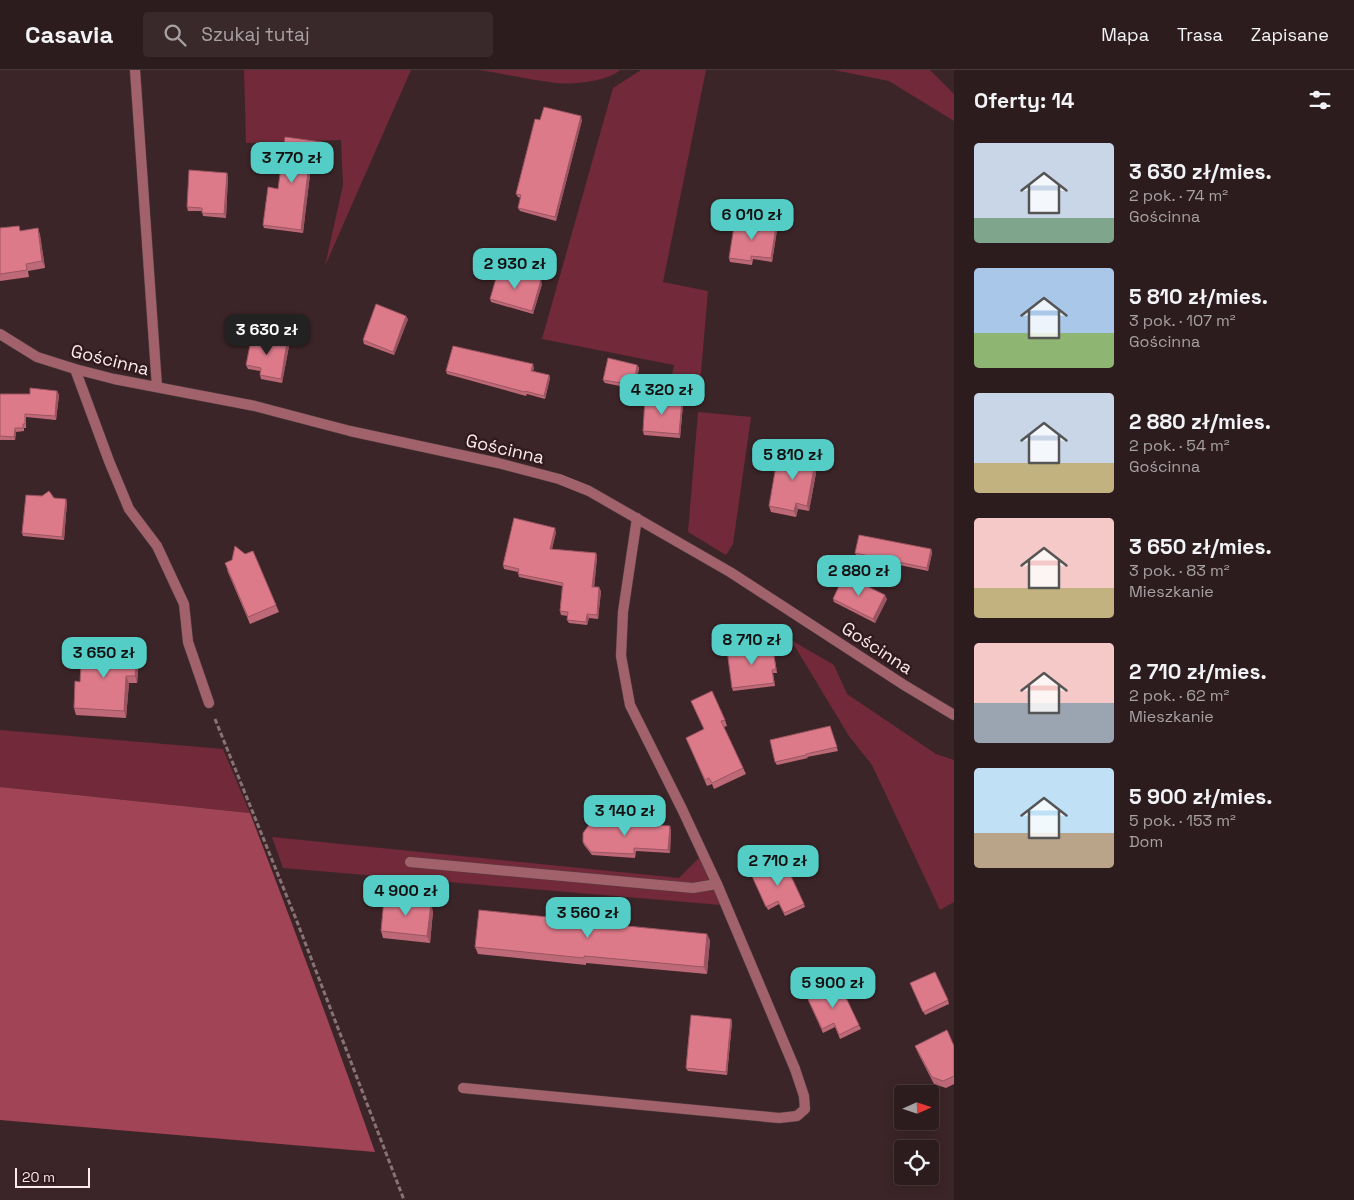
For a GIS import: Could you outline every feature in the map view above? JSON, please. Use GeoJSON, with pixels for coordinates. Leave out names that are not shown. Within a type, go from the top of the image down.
{"type":"FeatureCollection","features":[{"type":"Feature","properties":{"kind":"street"},"geometry":{"type":"LineString","coordinates":[[135,70],[157,388]]}},
{"type":"Feature","properties":{"kind":"street","name":"Gościnna"},"geometry":{"type":"LineString","coordinates":[[0,334],[37,357],[75,369],[157,388],[255,406],[350,431],[479,459],[558,479],[590,491],[730,572],[904,685],[954,715]]}},
{"type":"Feature","properties":{"kind":"street"},"geometry":{"type":"LineString","coordinates":[[75,369],[109,461],[130,509],[157,546],[184,604],[188,642],[209,703]]}},
{"type":"Feature","properties":{"kind":"street"},"geometry":{"type":"LineString","coordinates":[[463,1088],[779,1118],[797,1116],[805,1109],[804,1096],[795,1068],[717,884],[630,705],[621,656],[623,612],[638,518]]}},
{"type":"Feature","properties":{"kind":"street"},"geometry":{"type":"LineString","coordinates":[[410,862],[693,888],[717,884]]}},
{"type":"Feature","properties":{"kind":"path"},"geometry":{"type":"LineString","coordinates":[[209,703],[296,918],[404,1200]]}},
{"type":"Feature","properties":{"kind":"shaded area"},"geometry":{"type":"Polygon","coordinates":[[[244,70],[411,70],[325,266],[343,185],[341,140],[246,143],[244,70]]]}},
{"type":"Feature","properties":{"kind":"shaded area"},"geometry":{"type":"Polygon","coordinates":[[[479,70],[620,70],[607,77],[581,83],[556,83],[479,70]]]}},
{"type":"Feature","properties":{"kind":"shaded area"},"geometry":{"type":"Polygon","coordinates":[[[641,70],[706,70],[663,282],[708,291],[699,395],[669,390],[674,365],[542,339],[613,88],[641,70]]]}},
{"type":"Feature","properties":{"kind":"shaded area"},"geometry":{"type":"Polygon","coordinates":[[[834,70],[930,70],[954,94],[954,121],[889,81],[834,70]]]}},
{"type":"Feature","properties":{"kind":"shaded area"},"geometry":{"type":"Polygon","coordinates":[[[698,412],[751,417],[733,544],[726,555],[688,532],[698,412]]]}},
{"type":"Feature","properties":{"kind":"shaded area"},"geometry":{"type":"Polygon","coordinates":[[[791,640],[834,665],[847,694],[936,754],[954,760],[954,902],[940,910],[872,765],[849,736],[791,640]]]}},
{"type":"Feature","properties":{"kind":"shaded area"},"geometry":{"type":"Polygon","coordinates":[[[0,730],[223,749],[250,813],[0,787],[0,730]]]}},
{"type":"Feature","properties":{"kind":"shaded area"},"geometry":{"type":"Polygon","coordinates":[[[0,787],[250,813],[314,982],[375,1152],[0,1120],[0,787]]]}},
{"type":"Feature","properties":{"kind":"shaded area"},"geometry":{"type":"Polygon","coordinates":[[[272,837],[679,878],[699,858],[721,905],[283,868],[272,837]]]}},
{"type":"Feature","properties":{"kind":"building"},"geometry":{"type":"Polygon","coordinates":[[[544,107],[581,116],[555,217],[518,208],[521,195],[516,194],[535,119],[540,120],[544,107]]]}},
{"type":"Feature","properties":{"kind":"building"},"geometry":{"type":"Polygon","coordinates":[[[285,137],[322,142],[319,164],[309,163],[301,230],[263,225],[268,187],[278,189],[285,137]]]}},
{"type":"Feature","properties":{"kind":"building"},"geometry":{"type":"Polygon","coordinates":[[[189,170],[227,173],[224,214],[202,213],[202,208],[187,207],[189,170]]]}},
{"type":"Feature","properties":{"kind":"building"},"geometry":{"type":"Polygon","coordinates":[[[735,220],[776,226],[771,258],[751,256],[751,261],[729,258],[735,220]]]}},
{"type":"Feature","properties":{"kind":"building"},"geometry":{"type":"Polygon","coordinates":[[[19,226],[20,231],[38,228],[42,261],[26,264],[27,270],[0,274],[0,228],[19,226]]]}},
{"type":"Feature","properties":{"kind":"building"},"geometry":{"type":"Polygon","coordinates":[[[499,268],[541,280],[532,311],[490,299],[499,268]]]}},
{"type":"Feature","properties":{"kind":"building"},"geometry":{"type":"Polygon","coordinates":[[[376,304],[406,316],[393,352],[363,340],[376,304]]]}},
{"type":"Feature","properties":{"kind":"building"},"geometry":{"type":"Polygon","coordinates":[[[252,335],[287,342],[281,379],[260,375],[261,368],[246,365],[252,335]]]}},
{"type":"Feature","properties":{"kind":"building"},"geometry":{"type":"Polygon","coordinates":[[[453,346],[533,364],[531,371],[549,375],[544,396],[446,371],[453,346]]]}},
{"type":"Feature","properties":{"kind":"building"},"geometry":{"type":"Polygon","coordinates":[[[608,358],[637,365],[634,385],[603,380],[608,358]]]}},
{"type":"Feature","properties":{"kind":"building"},"geometry":{"type":"Polygon","coordinates":[[[30,388],[57,391],[55,416],[25,414],[25,424],[23,424],[23,428],[15,428],[14,437],[0,436],[0,394],[30,394],[30,388]]]}},
{"type":"Feature","properties":{"kind":"building"},"geometry":{"type":"Polygon","coordinates":[[[645,398],[682,401],[679,434],[643,431],[645,398]]]}},
{"type":"Feature","properties":{"kind":"building"},"geometry":{"type":"Polygon","coordinates":[[[796,447],[815,449],[814,468],[807,506],[796,503],[794,511],[769,506],[777,460],[794,463],[796,447]]]}},
{"type":"Feature","properties":{"kind":"building"},"geometry":{"type":"Polygon","coordinates":[[[49,491],[54,498],[66,499],[62,537],[22,533],[26,495],[42,496],[49,491]]]}},
{"type":"Feature","properties":{"kind":"building"},"geometry":{"type":"Polygon","coordinates":[[[514,518],[555,528],[550,549],[596,553],[592,587],[599,587],[597,615],[587,614],[586,622],[567,620],[568,612],[560,611],[563,583],[518,574],[519,569],[503,565],[514,518]]]}},
{"type":"Feature","properties":{"kind":"building"},"geometry":{"type":"Polygon","coordinates":[[[859,535],[931,549],[927,568],[855,553],[859,535]]]}},
{"type":"Feature","properties":{"kind":"building"},"geometry":{"type":"Polygon","coordinates":[[[235,546],[245,554],[253,551],[276,605],[248,617],[225,563],[232,560],[235,546]]]}},
{"type":"Feature","properties":{"kind":"building"},"geometry":{"type":"Polygon","coordinates":[[[844,575],[885,595],[873,619],[833,599],[844,575]]]}},
{"type":"Feature","properties":{"kind":"building"},"geometry":{"type":"Polygon","coordinates":[[[772,644],[776,669],[772,670],[774,683],[732,688],[727,650],[772,644]]]}},
{"type":"Feature","properties":{"kind":"building"},"geometry":{"type":"Polygon","coordinates":[[[82,649],[137,652],[135,676],[126,676],[124,711],[74,708],[75,681],[80,682],[82,649]]]}},
{"type":"Feature","properties":{"kind":"building"},"geometry":{"type":"Polygon","coordinates":[[[712,691],[725,720],[721,721],[743,768],[712,783],[709,778],[705,780],[686,738],[704,729],[691,701],[712,691]]]}},
{"type":"Feature","properties":{"kind":"building"},"geometry":{"type":"Polygon","coordinates":[[[830,726],[837,747],[775,762],[770,740],[830,726]]]}},
{"type":"Feature","properties":{"kind":"building"},"geometry":{"type":"Polygon","coordinates":[[[592,821],[670,826],[668,850],[634,848],[634,854],[591,852],[583,842],[583,833],[592,821]]]}},
{"type":"Feature","properties":{"kind":"building"},"geometry":{"type":"Polygon","coordinates":[[[784,861],[804,904],[784,913],[778,901],[766,907],[751,874],[784,861]]]}},
{"type":"Feature","properties":{"kind":"building"},"geometry":{"type":"Polygon","coordinates":[[[384,899],[431,904],[427,936],[381,931],[384,899]]]}},
{"type":"Feature","properties":{"kind":"building"},"geometry":{"type":"Polygon","coordinates":[[[479,910],[707,934],[704,967],[475,947],[479,910]]]}},
{"type":"Feature","properties":{"kind":"building"},"geometry":{"type":"Polygon","coordinates":[[[935,972],[948,1000],[923,1012],[910,983],[935,972]]]}},
{"type":"Feature","properties":{"kind":"building"},"geometry":{"type":"Polygon","coordinates":[[[839,983],[859,1025],[839,1035],[834,1023],[822,1029],[807,997],[839,983]]]}},
{"type":"Feature","properties":{"kind":"building"},"geometry":{"type":"Polygon","coordinates":[[[691,1015],[731,1019],[726,1072],[686,1068],[691,1015]]]}},
{"type":"Feature","properties":{"kind":"building"},"geometry":{"type":"Polygon","coordinates":[[[947,1030],[954,1046],[954,1076],[943,1081],[932,1077],[915,1046],[947,1030]]]}}]}
